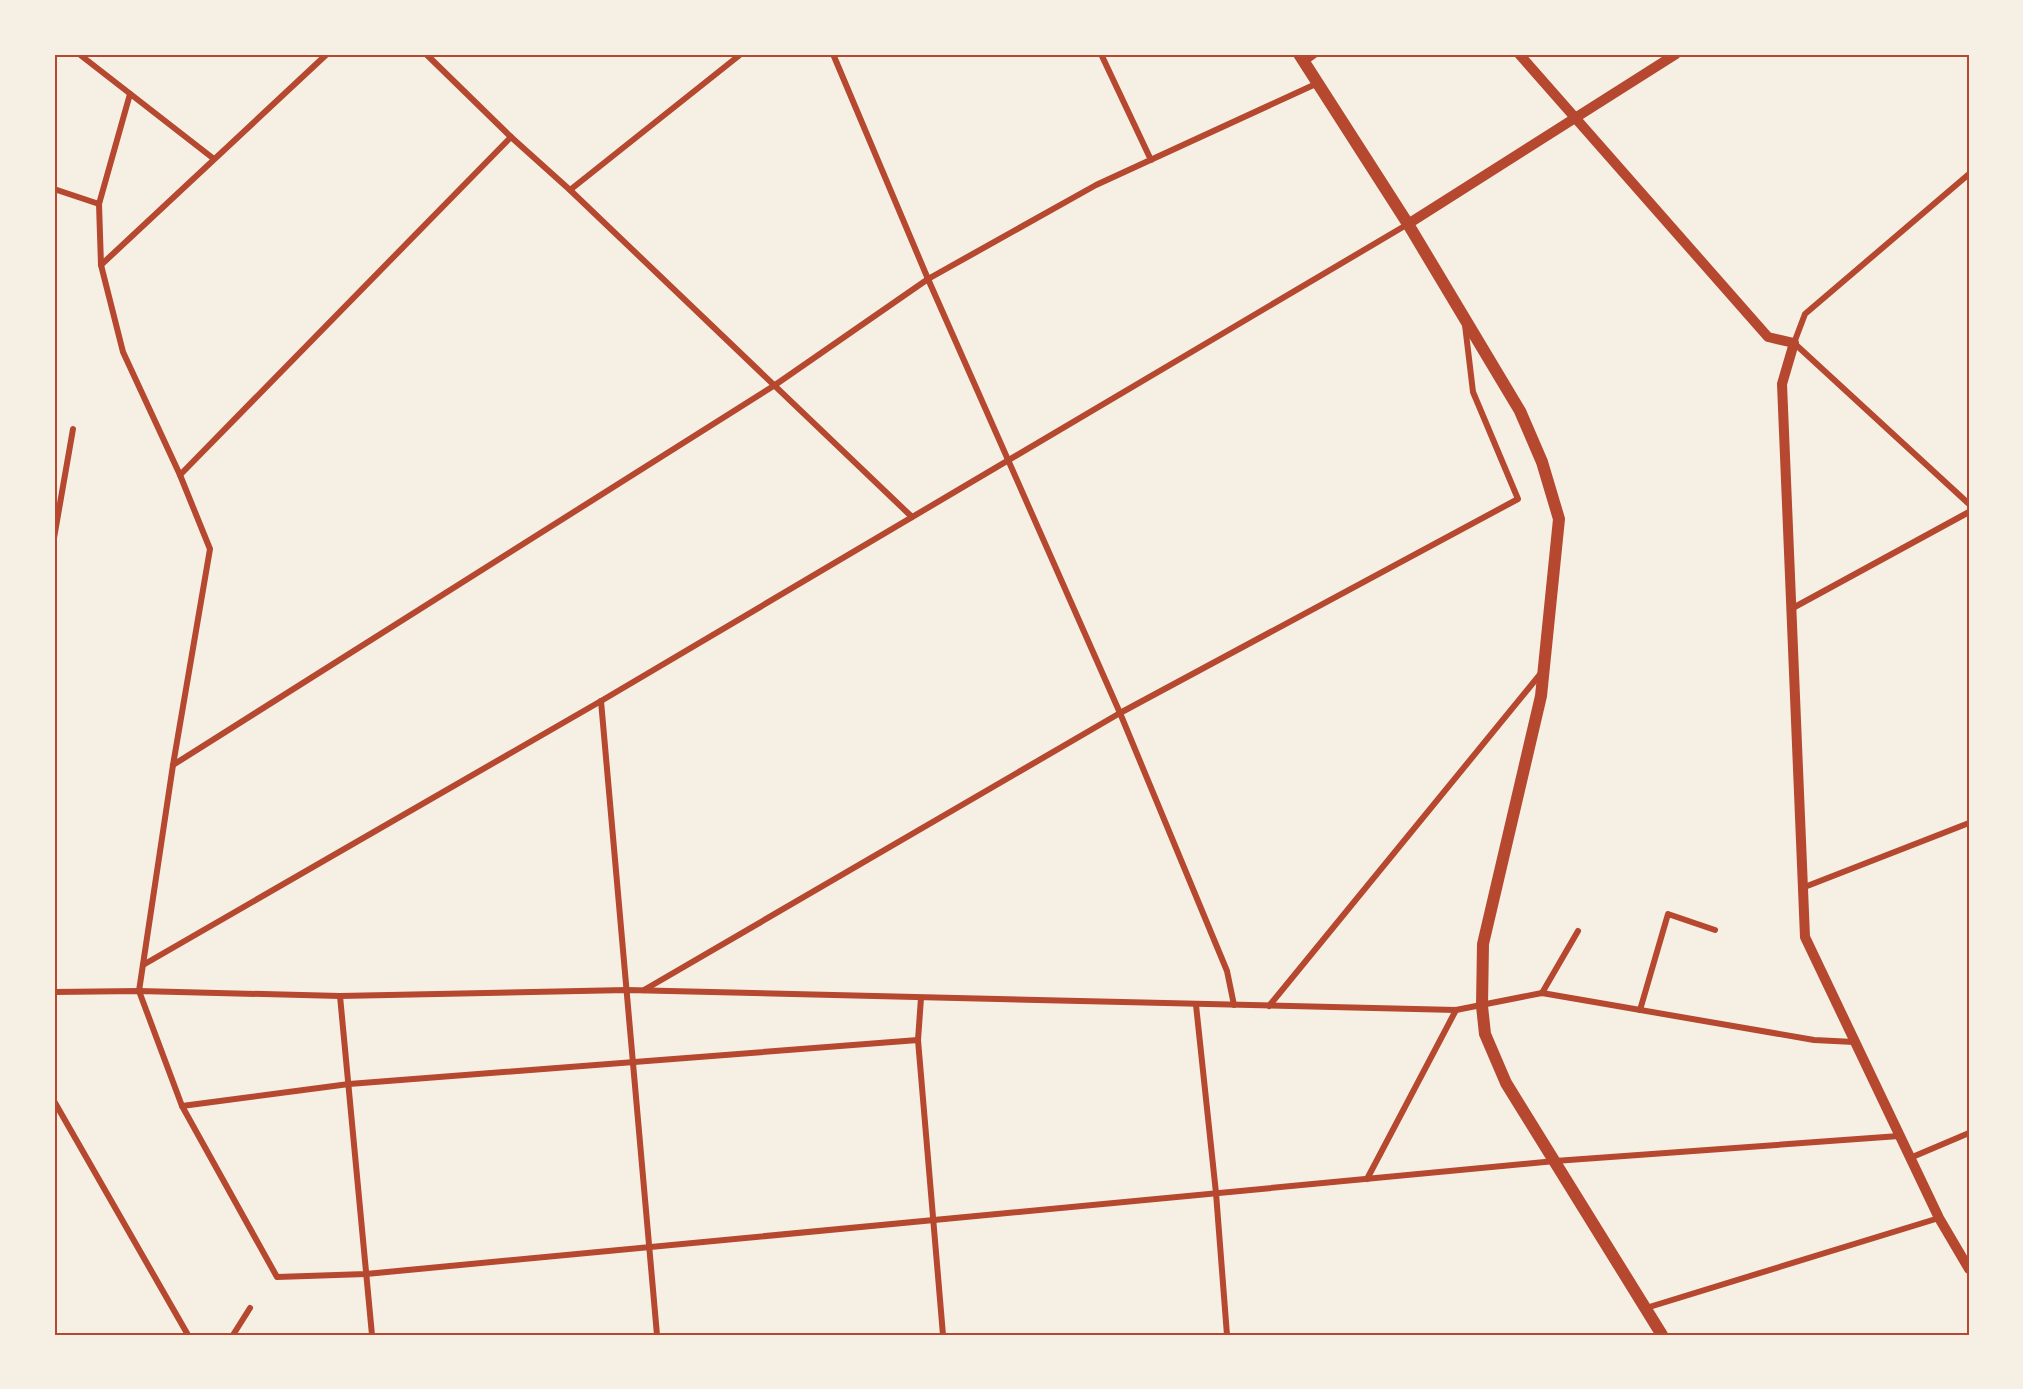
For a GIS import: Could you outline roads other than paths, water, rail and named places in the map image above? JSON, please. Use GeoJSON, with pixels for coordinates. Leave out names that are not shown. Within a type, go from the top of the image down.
{"type":"FeatureCollection","features":[{"type":"Feature","properties":{"kind":"main road"},"geometry":{"type":"LineString","coordinates":[[1302,58],[1408,224],[1520,411],[1542,462],[1559,519],[1541,696],[1483,944],[1482,1006],[1485,1034],[1506,1083],[1662,1335]]}},
{"type":"Feature","properties":{"kind":"street"},"geometry":{"type":"LineString","coordinates":[[79,54],[214,159]]}},
{"type":"Feature","properties":{"kind":"street"},"geometry":{"type":"LineString","coordinates":[[101,265],[327,54]]}},
{"type":"Feature","properties":{"kind":"street"},"geometry":{"type":"LineString","coordinates":[[426,54],[912,517]]}},
{"type":"Feature","properties":{"kind":"street"},"geometry":{"type":"LineString","coordinates":[[570,190],[741,54]]}},
{"type":"Feature","properties":{"kind":"street"},"geometry":{"type":"LineString","coordinates":[[833,54],[928,279],[1120,713],[1227,970],[1234,1005]]}},
{"type":"Feature","properties":{"kind":"street"},"geometry":{"type":"LineString","coordinates":[[1101,54],[1150,160]]}},
{"type":"Feature","properties":{"kind":"street"},"geometry":{"type":"LineString","coordinates":[[1302,58],[1316,54]]}},
{"type":"Feature","properties":{"kind":"street"},"geometry":{"type":"LineString","coordinates":[[1519,54],[1768,337],[1794,343],[1969,504]]}},
{"type":"Feature","properties":{"kind":"street"},"geometry":{"type":"LineString","coordinates":[[143,965],[602,701],[1408,224],[1676,54]]}},
{"type":"Feature","properties":{"kind":"street"},"geometry":{"type":"LineString","coordinates":[[172,765],[775,385],[928,279],[1096,185],[1317,83]]}},
{"type":"Feature","properties":{"kind":"street"},"geometry":{"type":"LineString","coordinates":[[130,94],[99,204],[101,265],[123,352],[180,475],[210,549],[172,765],[139,991],[182,1106],[277,1277],[366,1274],[1555,1161],[1899,1136]]}},
{"type":"Feature","properties":{"kind":"street"},"geometry":{"type":"LineString","coordinates":[[180,475],[511,137]]}},
{"type":"Feature","properties":{"kind":"street"},"geometry":{"type":"LineString","coordinates":[[1969,174],[1804,315],[1782,384],[1805,937],[1939,1218],[1969,1269]]}},
{"type":"Feature","properties":{"kind":"street"},"geometry":{"type":"LineString","coordinates":[[54,189],[99,204]]}},
{"type":"Feature","properties":{"kind":"street"},"geometry":{"type":"LineString","coordinates":[[644,991],[1120,713],[1518,499],[1473,392],[1465,320]]}},
{"type":"Feature","properties":{"kind":"street"},"geometry":{"type":"LineString","coordinates":[[54,538],[73,429]]}},
{"type":"Feature","properties":{"kind":"street"},"geometry":{"type":"LineString","coordinates":[[1791,609],[1969,512]]}},
{"type":"Feature","properties":{"kind":"street"},"geometry":{"type":"LineString","coordinates":[[1269,1006],[1544,669]]}},
{"type":"Feature","properties":{"kind":"street"},"geometry":{"type":"LineString","coordinates":[[602,701],[657,1335]]}},
{"type":"Feature","properties":{"kind":"street"},"geometry":{"type":"LineString","coordinates":[[1802,888],[1969,823]]}},
{"type":"Feature","properties":{"kind":"street"},"geometry":{"type":"LineString","coordinates":[[1640,1010],[1668,914],[1715,930]]}},
{"type":"Feature","properties":{"kind":"street"},"geometry":{"type":"LineString","coordinates":[[1542,993],[1578,931]]}},
{"type":"Feature","properties":{"kind":"street"},"geometry":{"type":"LineString","coordinates":[[54,992],[139,991],[340,996],[627,990],[1456,1010],[1542,993],[1814,1040],[1854,1042]]}},
{"type":"Feature","properties":{"kind":"street"},"geometry":{"type":"LineString","coordinates":[[340,996],[372,1335]]}},
{"type":"Feature","properties":{"kind":"street"},"geometry":{"type":"LineString","coordinates":[[921,998],[918,1040],[943,1335]]}},
{"type":"Feature","properties":{"kind":"street"},"geometry":{"type":"LineString","coordinates":[[1196,1005],[1216,1193],[1227,1335]]}},
{"type":"Feature","properties":{"kind":"street"},"geometry":{"type":"LineString","coordinates":[[1367,1179],[1456,1010]]}},
{"type":"Feature","properties":{"kind":"street"},"geometry":{"type":"LineString","coordinates":[[182,1106],[349,1084],[918,1040]]}},
{"type":"Feature","properties":{"kind":"street"},"geometry":{"type":"LineString","coordinates":[[54,1101],[188,1335]]}},
{"type":"Feature","properties":{"kind":"street"},"geometry":{"type":"LineString","coordinates":[[1910,1158],[1969,1132]]}},
{"type":"Feature","properties":{"kind":"street"},"geometry":{"type":"LineString","coordinates":[[1646,1308],[1939,1218]]}},
{"type":"Feature","properties":{"kind":"street"},"geometry":{"type":"LineString","coordinates":[[233,1335],[250,1308]]}}]}
